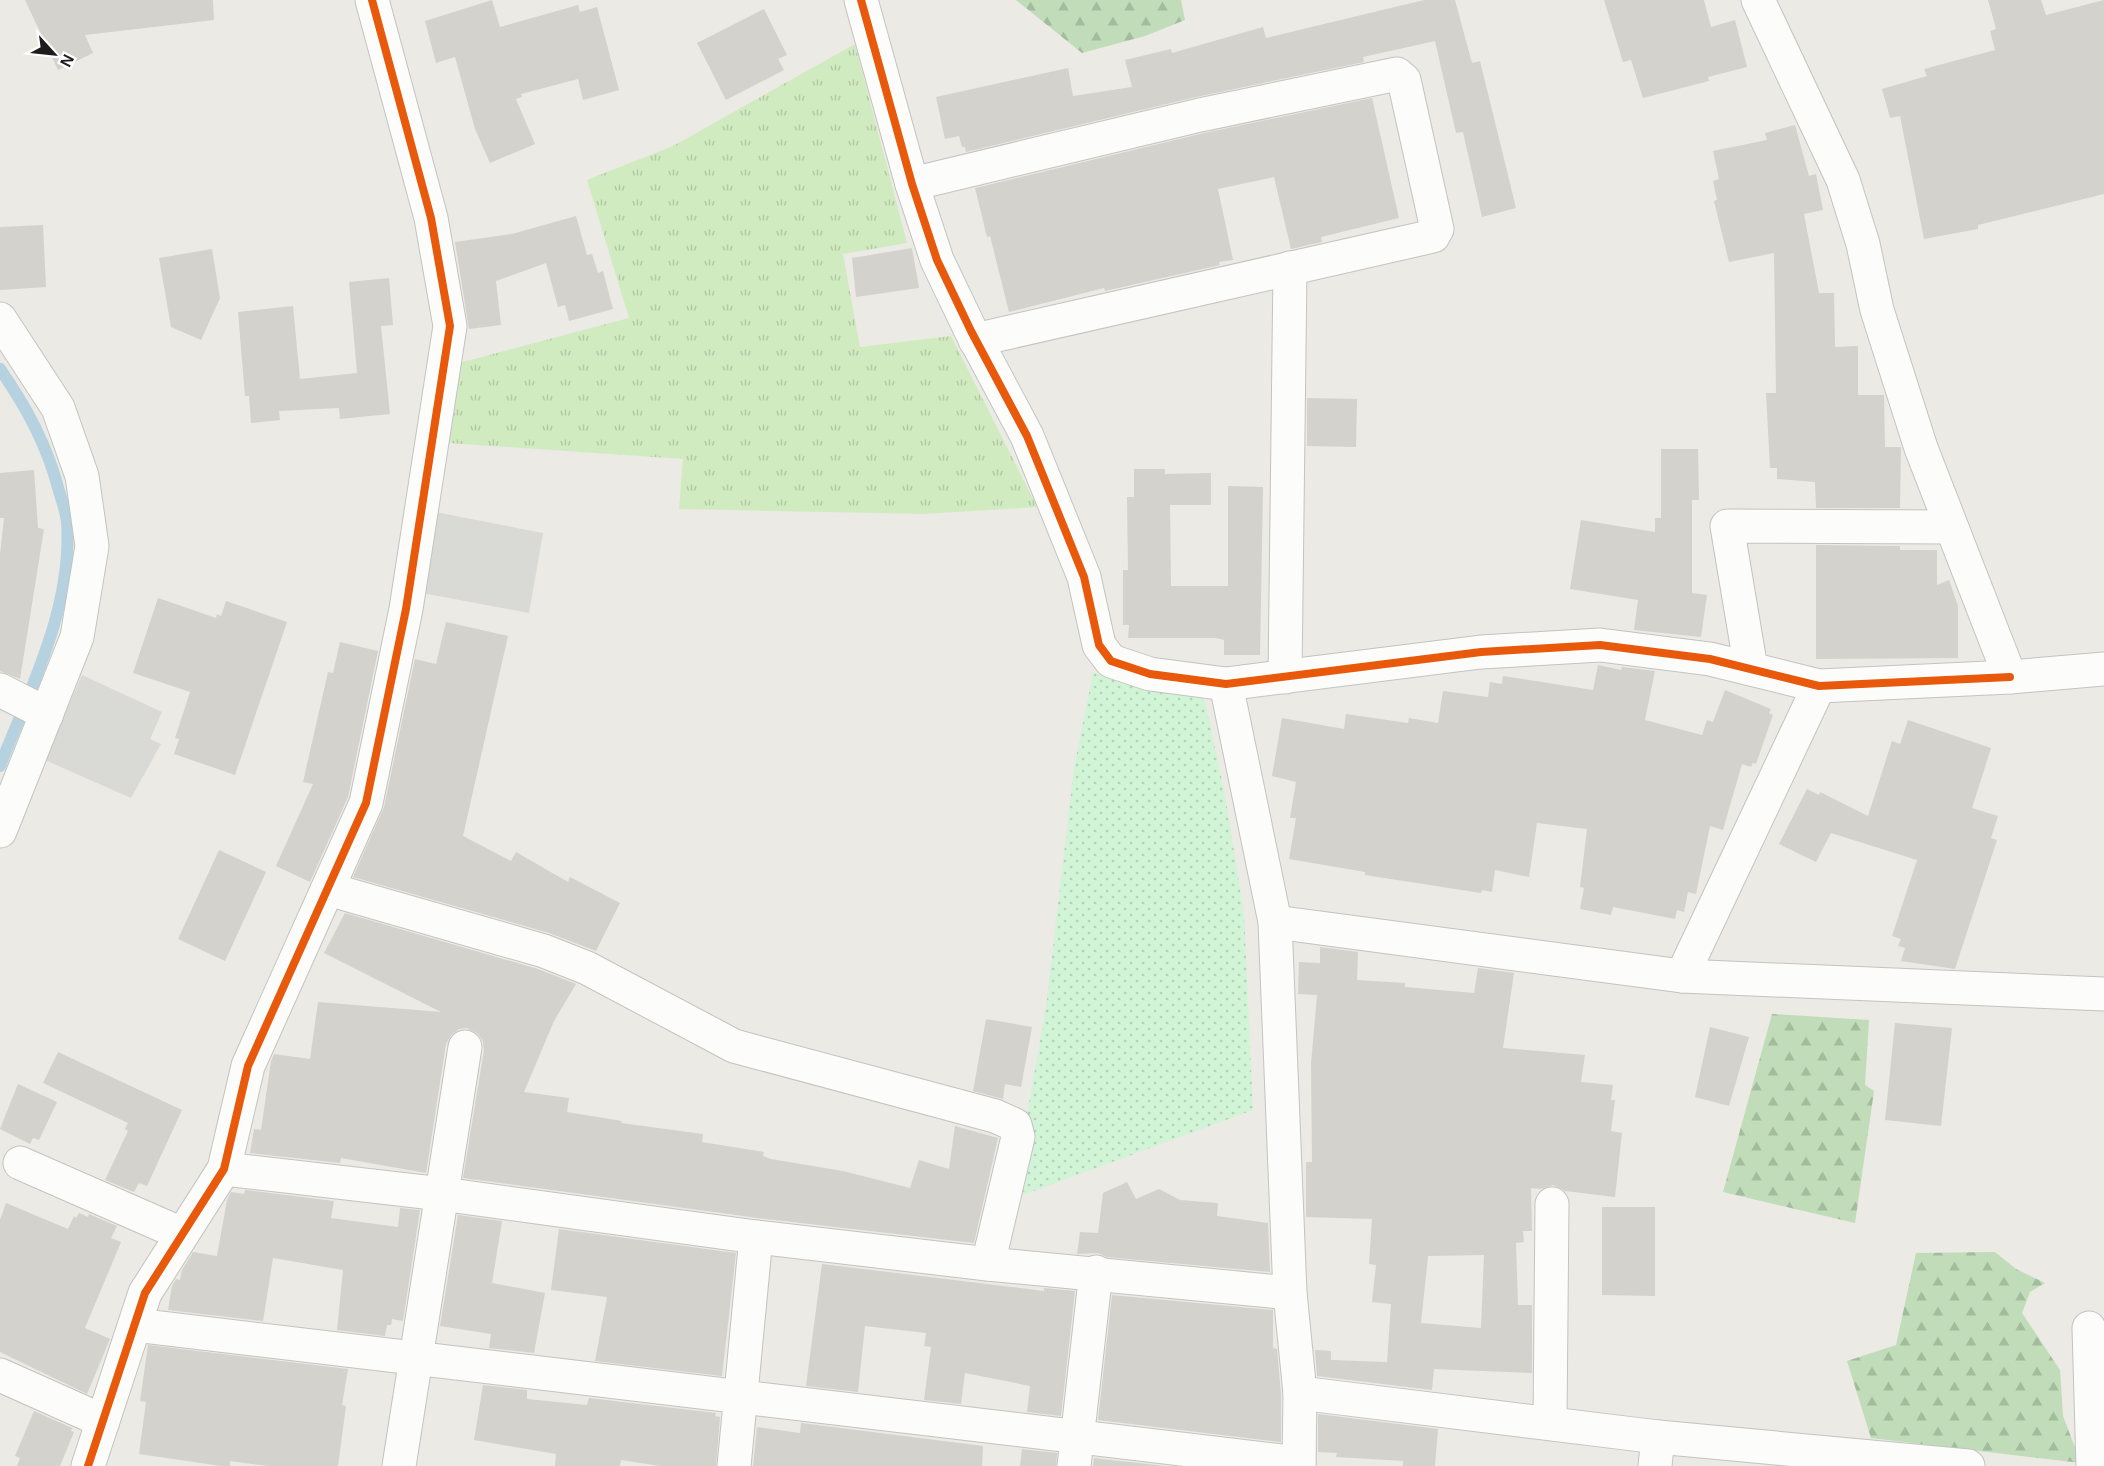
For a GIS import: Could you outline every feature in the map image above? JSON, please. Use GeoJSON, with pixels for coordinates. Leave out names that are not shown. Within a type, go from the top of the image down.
{"type":"FeatureCollection","features":[{"type":"Feature","properties":{"kind":"street"},"geometry":{"type":"LineString","coordinates":[[88,1466],[145,1293],[224,1169],[248,1066],[366,803],[406,609],[450,326],[431,218],[372,0]]}},
{"type":"Feature","properties":{"kind":"street"},"geometry":{"type":"LineString","coordinates":[[861,0],[912,184],[937,260],[975,340],[1031,446],[1084,577],[1100,645],[1111,661],[1150,674],[1226,684],[1480,652],[1600,645],[1710,659],[1819,686],[2010,677],[2104,669]]}},
{"type":"Feature","properties":{"kind":"street"},"geometry":{"type":"LineString","coordinates":[[1758,0],[1843,180],[1863,244],[1877,310],[1921,447],[2010,677]]}},
{"type":"Feature","properties":{"kind":"street"},"geometry":{"type":"LineString","coordinates":[[912,184],[1200,115],[1396,74],[1404,80],[1437,230],[1433,236],[975,340]]}},
{"type":"Feature","properties":{"kind":"street"},"geometry":{"type":"LineString","coordinates":[[1285,677],[1290,268]]}},
{"type":"Feature","properties":{"kind":"street"},"geometry":{"type":"LineString","coordinates":[[0,319],[58,408],[82,477],[92,546],[77,637],[25,703],[0,831]]}},
{"type":"Feature","properties":{"kind":"street"},"geometry":{"type":"LineString","coordinates":[[1751,669],[1727,526],[1951,527]]}},
{"type":"Feature","properties":{"kind":"street"},"geometry":{"type":"LineString","coordinates":[[135,1324],[742,1397],[1076,1452],[1299,1465],[1300,1393],[1290,1293],[1275,922],[1226,684]]}},
{"type":"Feature","properties":{"kind":"street"},"geometry":{"type":"LineString","coordinates":[[1682,976],[1819,686]]}},
{"type":"Feature","properties":{"kind":"street"},"geometry":{"type":"LineString","coordinates":[[328,889],[544,951],[587,968],[735,1046],[995,1116],[1015,1125],[1018,1137],[988,1264]]}},
{"type":"Feature","properties":{"kind":"street"},"geometry":{"type":"LineString","coordinates":[[1275,922],[1682,976],[2104,994]]}},
{"type":"Feature","properties":{"kind":"street"},"geometry":{"type":"LineString","coordinates":[[399,1466],[465,1047]]}},
{"type":"Feature","properties":{"kind":"street"},"geometry":{"type":"LineString","coordinates":[[20,1163],[182,1234]]}},
{"type":"Feature","properties":{"kind":"street"},"geometry":{"type":"LineString","coordinates":[[224,1169],[442,1194],[756,1237],[988,1264],[1096,1272],[1290,1293]]}},
{"type":"Feature","properties":{"kind":"street"},"geometry":{"type":"LineString","coordinates":[[1550,1423],[1552,1204]]}},
{"type":"Feature","properties":{"kind":"street"},"geometry":{"type":"LineString","coordinates":[[734,1466],[756,1237]]}},
{"type":"Feature","properties":{"kind":"street"},"geometry":{"type":"LineString","coordinates":[[1076,1452],[1096,1272]]}},
{"type":"Feature","properties":{"kind":"street"},"geometry":{"type":"LineString","coordinates":[[2089,1328],[2093,1466]]}},
{"type":"Feature","properties":{"kind":"street"},"geometry":{"type":"LineString","coordinates":[[0,1375],[103,1421]]}},
{"type":"Feature","properties":{"kind":"street"},"geometry":{"type":"LineString","coordinates":[[1300,1393],[1550,1423],[1657,1451],[1968,1466]]}},
{"type":"Feature","properties":{"kind":"green space"},"geometry":{"type":"Polygon","coordinates":[[[1016,0],[1181,0],[1185,20],[1145,36],[1082,53],[1016,0]]]}},
{"type":"Feature","properties":{"kind":"green space"},"geometry":{"type":"Polygon","coordinates":[[[855,44],[907,243],[843,254],[860,347],[951,336],[1037,507],[924,514],[679,509],[683,459],[448,443],[459,363],[629,318],[587,180],[673,146],[855,44]]]}},
{"type":"Feature","properties":{"kind":"green space"},"geometry":{"type":"Polygon","coordinates":[[[1093,673],[1148,686],[1195,693],[1205,702],[1225,795],[1244,914],[1253,1110],[1012,1199],[1046,1007],[1074,768],[1093,673]]]}},
{"type":"Feature","properties":{"kind":"green space"},"geometry":{"type":"Polygon","coordinates":[[[1772,1014],[1869,1020],[1865,1085],[1874,1091],[1855,1223],[1723,1192],[1772,1014]]]}},
{"type":"Feature","properties":{"kind":"green space"},"geometry":{"type":"Polygon","coordinates":[[[1995,1252],[2016,1269],[2045,1283],[2030,1292],[2022,1313],[2060,1370],[2063,1416],[2081,1463],[1871,1438],[1847,1361],[1896,1345],[1916,1253],[1995,1252]]]}},
{"type":"Feature","properties":{"kind":"shaded area"},"geometry":{"type":"Polygon","coordinates":[[[435,512],[543,533],[529,613],[422,593],[435,512]]]}},
{"type":"Feature","properties":{"kind":"shaded area"},"geometry":{"type":"Polygon","coordinates":[[[82,675],[162,712],[150,739],[161,744],[131,798],[45,760],[82,675]]]}},
{"type":"Feature","properties":{"kind":"building"},"geometry":{"type":"Polygon","coordinates":[[[25,0],[213,0],[214,20],[85,35],[93,53],[58,70],[25,0]]]}},
{"type":"Feature","properties":{"kind":"building"},"geometry":{"type":"Polygon","coordinates":[[[492,0],[500,27],[578,5],[580,12],[597,7],[619,90],[583,100],[578,79],[521,94],[522,97],[516,99],[535,144],[490,163],[475,129],[455,57],[436,63],[425,21],[492,0]]]}},
{"type":"Feature","properties":{"kind":"building"},"geometry":{"type":"Polygon","coordinates":[[[1424,0],[1455,0],[1472,63],[1480,61],[1516,208],[1482,217],[1463,132],[1456,133],[1435,41],[1363,57],[1364,62],[1196,97],[966,152],[959,136],[945,139],[936,97],[1068,68],[1073,96],[1132,87],[1125,60],[1171,49],[1172,53],[1263,27],[1266,38],[1424,0]]]}},
{"type":"Feature","properties":{"kind":"building"},"geometry":{"type":"Polygon","coordinates":[[[1604,0],[1704,0],[1711,27],[1735,20],[1747,67],[1708,77],[1709,81],[1643,98],[1631,60],[1623,62],[1604,0]]]}},
{"type":"Feature","properties":{"kind":"building"},"geometry":{"type":"Polygon","coordinates":[[[1988,0],[2041,0],[2046,15],[2104,0],[2104,194],[1978,225],[1978,229],[1924,239],[1900,116],[1890,118],[1882,89],[1927,76],[1924,69],[1995,50],[1990,31],[1996,29],[1988,0]]]}},
{"type":"Feature","properties":{"kind":"building"},"geometry":{"type":"Polygon","coordinates":[[[764,9],[787,55],[778,59],[784,70],[726,100],[697,43],[764,9]]]}},
{"type":"Feature","properties":{"kind":"building"},"geometry":{"type":"Polygon","coordinates":[[[1372,98],[1399,218],[1321,237],[1322,242],[1291,249],[1274,177],[1218,189],[1233,260],[1219,262],[1220,265],[1105,291],[1104,288],[1009,312],[975,188],[1204,133],[1372,98]]]}},
{"type":"Feature","properties":{"kind":"building"},"geometry":{"type":"Polygon","coordinates":[[[1795,125],[1809,176],[1816,174],[1823,210],[1804,214],[1819,293],[1834,293],[1835,347],[1858,346],[1858,395],[1884,395],[1885,447],[1901,447],[1900,508],[1816,508],[1815,482],[1777,479],[1777,468],[1770,468],[1766,393],[1776,393],[1774,253],[1729,262],[1714,201],[1717,200],[1713,181],[1719,179],[1713,151],[1767,140],[1765,133],[1795,125]]]}},
{"type":"Feature","properties":{"kind":"building"},"geometry":{"type":"Polygon","coordinates":[[[576,216],[587,255],[592,254],[598,273],[603,271],[613,309],[569,321],[565,305],[558,307],[546,263],[496,281],[501,325],[469,329],[455,242],[512,234],[576,216]]]}},
{"type":"Feature","properties":{"kind":"building"},"geometry":{"type":"Polygon","coordinates":[[[43,225],[46,287],[0,290],[0,227],[43,225]]]}},
{"type":"Feature","properties":{"kind":"building"},"geometry":{"type":"Polygon","coordinates":[[[912,248],[919,288],[856,297],[852,258],[912,248]]]}},
{"type":"Feature","properties":{"kind":"building"},"geometry":{"type":"Polygon","coordinates":[[[212,249],[220,298],[201,340],[171,327],[159,258],[212,249]]]}},
{"type":"Feature","properties":{"kind":"building"},"geometry":{"type":"Polygon","coordinates":[[[389,278],[393,325],[381,326],[390,414],[340,419],[339,408],[279,411],[280,420],[251,423],[249,396],[245,396],[238,312],[293,306],[300,379],[357,373],[349,282],[389,278]]]}},
{"type":"Feature","properties":{"kind":"building"},"geometry":{"type":"Polygon","coordinates":[[[1307,398],[1357,399],[1356,447],[1307,446],[1307,398]]]}},
{"type":"Feature","properties":{"kind":"building"},"geometry":{"type":"Polygon","coordinates":[[[1661,449],[1698,449],[1699,500],[1692,500],[1692,593],[1707,595],[1701,637],[1634,630],[1638,600],[1570,589],[1581,520],[1655,532],[1655,518],[1661,518],[1661,449]]]}},
{"type":"Feature","properties":{"kind":"building"},"geometry":{"type":"Polygon","coordinates":[[[1134,469],[1165,469],[1165,474],[1211,473],[1211,505],[1170,505],[1171,586],[1228,586],[1228,486],[1263,487],[1260,655],[1224,655],[1224,640],[1216,638],[1128,638],[1129,625],[1123,625],[1123,570],[1128,570],[1127,497],[1134,497],[1134,469]]]}},
{"type":"Feature","properties":{"kind":"building"},"geometry":{"type":"Polygon","coordinates":[[[34,470],[38,528],[44,529],[20,679],[0,671],[0,554],[4,518],[0,518],[0,473],[34,470]]]}},
{"type":"Feature","properties":{"kind":"building"},"geometry":{"type":"Polygon","coordinates":[[[1816,545],[1900,546],[1900,550],[1937,550],[1937,585],[1949,580],[1958,606],[1958,658],[1816,659],[1816,545]]]}},
{"type":"Feature","properties":{"kind":"building"},"geometry":{"type":"Polygon","coordinates":[[[158,598],[216,618],[217,614],[221,616],[226,601],[287,622],[235,775],[174,754],[179,739],[175,738],[190,692],[133,673],[158,598]]]}},
{"type":"Feature","properties":{"kind":"building"},"geometry":{"type":"Polygon","coordinates":[[[446,622],[508,636],[463,836],[511,861],[516,852],[568,882],[570,877],[620,903],[596,951],[549,933],[353,877],[384,807],[415,659],[436,664],[446,622]]]}},
{"type":"Feature","properties":{"kind":"building"},"geometry":{"type":"Polygon","coordinates":[[[340,642],[378,651],[348,797],[310,882],[276,866],[313,784],[303,782],[328,672],[333,673],[340,642]]]}},
{"type":"Feature","properties":{"kind":"building"},"geometry":{"type":"Polygon","coordinates":[[[1598,665],[1621,670],[1622,667],[1655,671],[1645,720],[1702,735],[1707,720],[1713,722],[1725,690],[1771,709],[1769,713],[1773,715],[1756,764],[1753,763],[1751,767],[1742,764],[1723,830],[1710,826],[1696,894],[1688,892],[1684,912],[1677,910],[1675,919],[1613,907],[1611,915],[1580,909],[1584,888],[1580,887],[1587,829],[1537,823],[1529,877],[1495,870],[1492,892],[1482,890],[1481,893],[1365,875],[1365,872],[1289,859],[1296,818],[1290,818],[1296,782],[1272,776],[1282,718],[1344,729],[1346,714],[1408,723],[1409,718],[1438,723],[1443,691],[1488,697],[1490,682],[1502,684],[1503,676],[1593,690],[1598,665]]]}},
{"type":"Feature","properties":{"kind":"building"},"geometry":{"type":"Polygon","coordinates":[[[1908,720],[1991,748],[1972,808],[1998,816],[1991,838],[1997,840],[1955,969],[1901,961],[1905,948],[1898,946],[1901,939],[1892,936],[1917,860],[1831,833],[1816,862],[1779,844],[1807,789],[1819,795],[1820,792],[1868,816],[1892,741],[1900,744],[1908,720]]]}},
{"type":"Feature","properties":{"kind":"building"},"geometry":{"type":"Polygon","coordinates":[[[219,850],[266,872],[225,961],[178,939],[219,850]]]}},
{"type":"Feature","properties":{"kind":"building"},"geometry":{"type":"Polygon","coordinates":[[[345,913],[538,969],[576,984],[554,1021],[524,1092],[569,1098],[567,1112],[622,1121],[621,1123],[703,1134],[702,1142],[764,1152],[763,1156],[771,1159],[843,1171],[910,1188],[919,1160],[949,1169],[955,1126],[998,1138],[974,1243],[758,1218],[463,1178],[484,1050],[483,1041],[477,1033],[467,1028],[459,1029],[451,1035],[446,1044],[426,1173],[341,1158],[340,1163],[250,1153],[254,1129],[261,1130],[274,1054],[310,1059],[318,1002],[441,1012],[324,953],[345,913]]]}},
{"type":"Feature","properties":{"kind":"building"},"geometry":{"type":"Polygon","coordinates":[[[1320,947],[1358,952],[1357,980],[1405,983],[1405,987],[1474,993],[1478,968],[1514,973],[1503,1048],[1585,1055],[1581,1082],[1613,1085],[1611,1100],[1615,1100],[1611,1131],[1622,1133],[1615,1197],[1565,1191],[1553,1185],[1541,1189],[1531,1188],[1532,1231],[1523,1231],[1524,1242],[1516,1243],[1518,1305],[1532,1305],[1532,1373],[1434,1369],[1432,1390],[1317,1376],[1315,1350],[1331,1351],[1331,1360],[1387,1362],[1391,1304],[1372,1302],[1376,1265],[1369,1264],[1372,1219],[1306,1217],[1306,1162],[1312,1162],[1311,1064],[1317,995],[1298,994],[1299,962],[1320,963],[1320,947]],[[1484,1255],[1428,1256],[1421,1323],[1481,1328],[1484,1255]]]}},
{"type":"Feature","properties":{"kind":"building"},"geometry":{"type":"Polygon","coordinates":[[[986,1019],[1032,1027],[1021,1087],[1005,1084],[1003,1099],[973,1091],[986,1019]]]}},
{"type":"Feature","properties":{"kind":"building"},"geometry":{"type":"Polygon","coordinates":[[[1895,1023],[1952,1028],[1941,1126],[1885,1120],[1895,1023]]]}},
{"type":"Feature","properties":{"kind":"building"},"geometry":{"type":"Polygon","coordinates":[[[1710,1027],[1749,1037],[1729,1106],[1695,1097],[1710,1027]]]}},
{"type":"Feature","properties":{"kind":"building"},"geometry":{"type":"Polygon","coordinates":[[[58,1052],[182,1110],[147,1186],[139,1183],[134,1192],[105,1180],[128,1131],[125,1129],[128,1123],[43,1083],[58,1052]]]}},
{"type":"Feature","properties":{"kind":"building"},"geometry":{"type":"Polygon","coordinates":[[[18,1084],[57,1102],[39,1140],[33,1138],[30,1144],[0,1129],[18,1084]]]}},
{"type":"Feature","properties":{"kind":"building"},"geometry":{"type":"Polygon","coordinates":[[[1127,1182],[1136,1199],[1159,1189],[1180,1200],[1218,1203],[1217,1216],[1268,1223],[1270,1272],[1106,1257],[1098,1253],[1077,1254],[1080,1232],[1098,1233],[1103,1193],[1127,1182]]]}},
{"type":"Feature","properties":{"kind":"building"},"geometry":{"type":"Polygon","coordinates":[[[245,1190],[334,1201],[331,1218],[398,1227],[400,1208],[420,1210],[403,1321],[392,1319],[391,1325],[387,1325],[385,1336],[337,1330],[343,1270],[273,1258],[263,1321],[168,1310],[172,1286],[176,1279],[180,1280],[182,1270],[193,1252],[217,1256],[227,1200],[231,1192],[244,1194],[245,1190]]]}},
{"type":"Feature","properties":{"kind":"building"},"geometry":{"type":"Polygon","coordinates":[[[6,1203],[68,1229],[74,1216],[76,1218],[79,1213],[88,1217],[89,1214],[117,1226],[111,1238],[121,1242],[85,1328],[110,1339],[87,1394],[0,1352],[0,1220],[6,1203]]]}},
{"type":"Feature","properties":{"kind":"building"},"geometry":{"type":"Polygon","coordinates":[[[1602,1207],[1655,1207],[1655,1296],[1602,1295],[1602,1207]]]}},
{"type":"Feature","properties":{"kind":"building"},"geometry":{"type":"Polygon","coordinates":[[[458,1215],[502,1221],[492,1283],[545,1293],[534,1353],[489,1348],[491,1334],[440,1326],[458,1215]]]}},
{"type":"Feature","properties":{"kind":"building"},"geometry":{"type":"Polygon","coordinates":[[[559,1229],[736,1253],[722,1376],[595,1361],[607,1297],[551,1290],[559,1229]]]}},
{"type":"Feature","properties":{"kind":"building"},"geometry":{"type":"Polygon","coordinates":[[[822,1264],[1044,1291],[1044,1288],[1075,1291],[1061,1416],[1027,1412],[1030,1386],[965,1373],[961,1404],[924,1400],[931,1347],[924,1346],[926,1333],[865,1326],[858,1392],[806,1386],[822,1264]]]}},
{"type":"Feature","properties":{"kind":"building"},"geometry":{"type":"Polygon","coordinates":[[[1112,1295],[1273,1310],[1273,1348],[1277,1349],[1281,1394],[1281,1442],[1098,1420],[1112,1295]]]}},
{"type":"Feature","properties":{"kind":"building"},"geometry":{"type":"Polygon","coordinates":[[[148,1345],[348,1369],[342,1405],[346,1406],[338,1466],[268,1466],[230,1461],[230,1466],[221,1466],[139,1454],[146,1402],[140,1401],[148,1345]]]}},
{"type":"Feature","properties":{"kind":"building"},"geometry":{"type":"Polygon","coordinates":[[[483,1385],[527,1390],[527,1399],[587,1405],[589,1398],[716,1413],[715,1416],[720,1417],[716,1466],[660,1466],[621,1460],[620,1466],[555,1466],[556,1454],[474,1440],[483,1385]]]}},
{"type":"Feature","properties":{"kind":"building"},"geometry":{"type":"Polygon","coordinates":[[[34,1411],[72,1428],[71,1431],[74,1432],[60,1466],[17,1466],[20,1458],[15,1456],[34,1411]]]}},
{"type":"Feature","properties":{"kind":"building"},"geometry":{"type":"Polygon","coordinates":[[[1318,1414],[1438,1429],[1435,1466],[1403,1466],[1403,1461],[1336,1457],[1337,1453],[1318,1452],[1318,1414]]]}},
{"type":"Feature","properties":{"kind":"building"},"geometry":{"type":"Polygon","coordinates":[[[801,1423],[983,1446],[982,1466],[753,1466],[757,1427],[800,1433],[801,1423]]]}},
{"type":"Feature","properties":{"kind":"building"},"geometry":{"type":"Polygon","coordinates":[[[1022,1449],[1057,1453],[1056,1466],[1020,1466],[1022,1449]]]}},
{"type":"Feature","properties":{"kind":"building"},"geometry":{"type":"Polygon","coordinates":[[[1094,1458],[1165,1466],[1093,1466],[1094,1458]]]}},
{"type":"Feature","properties":{"kind":"waterway"},"geometry":{"type":"LineString","coordinates":[[0,369],[19,398],[42,442],[49,458],[67,522],[67,554],[56,616],[36,677],[0,766]]}},
{"type":"Feature","properties":{"kind":"cycle path"},"geometry":{"type":"LineString","coordinates":[[88,1466],[145,1293],[224,1169],[248,1066],[366,803],[406,609],[450,326],[431,218],[372,0]]}},
{"type":"Feature","properties":{"kind":"cycle path"},"geometry":{"type":"LineString","coordinates":[[861,0],[912,184],[937,260],[971,331],[1027,436],[1084,577],[1099,645],[1111,661],[1150,674],[1226,684],[1481,652],[1600,645],[1710,659],[1819,686],[2010,677]]}}]}
